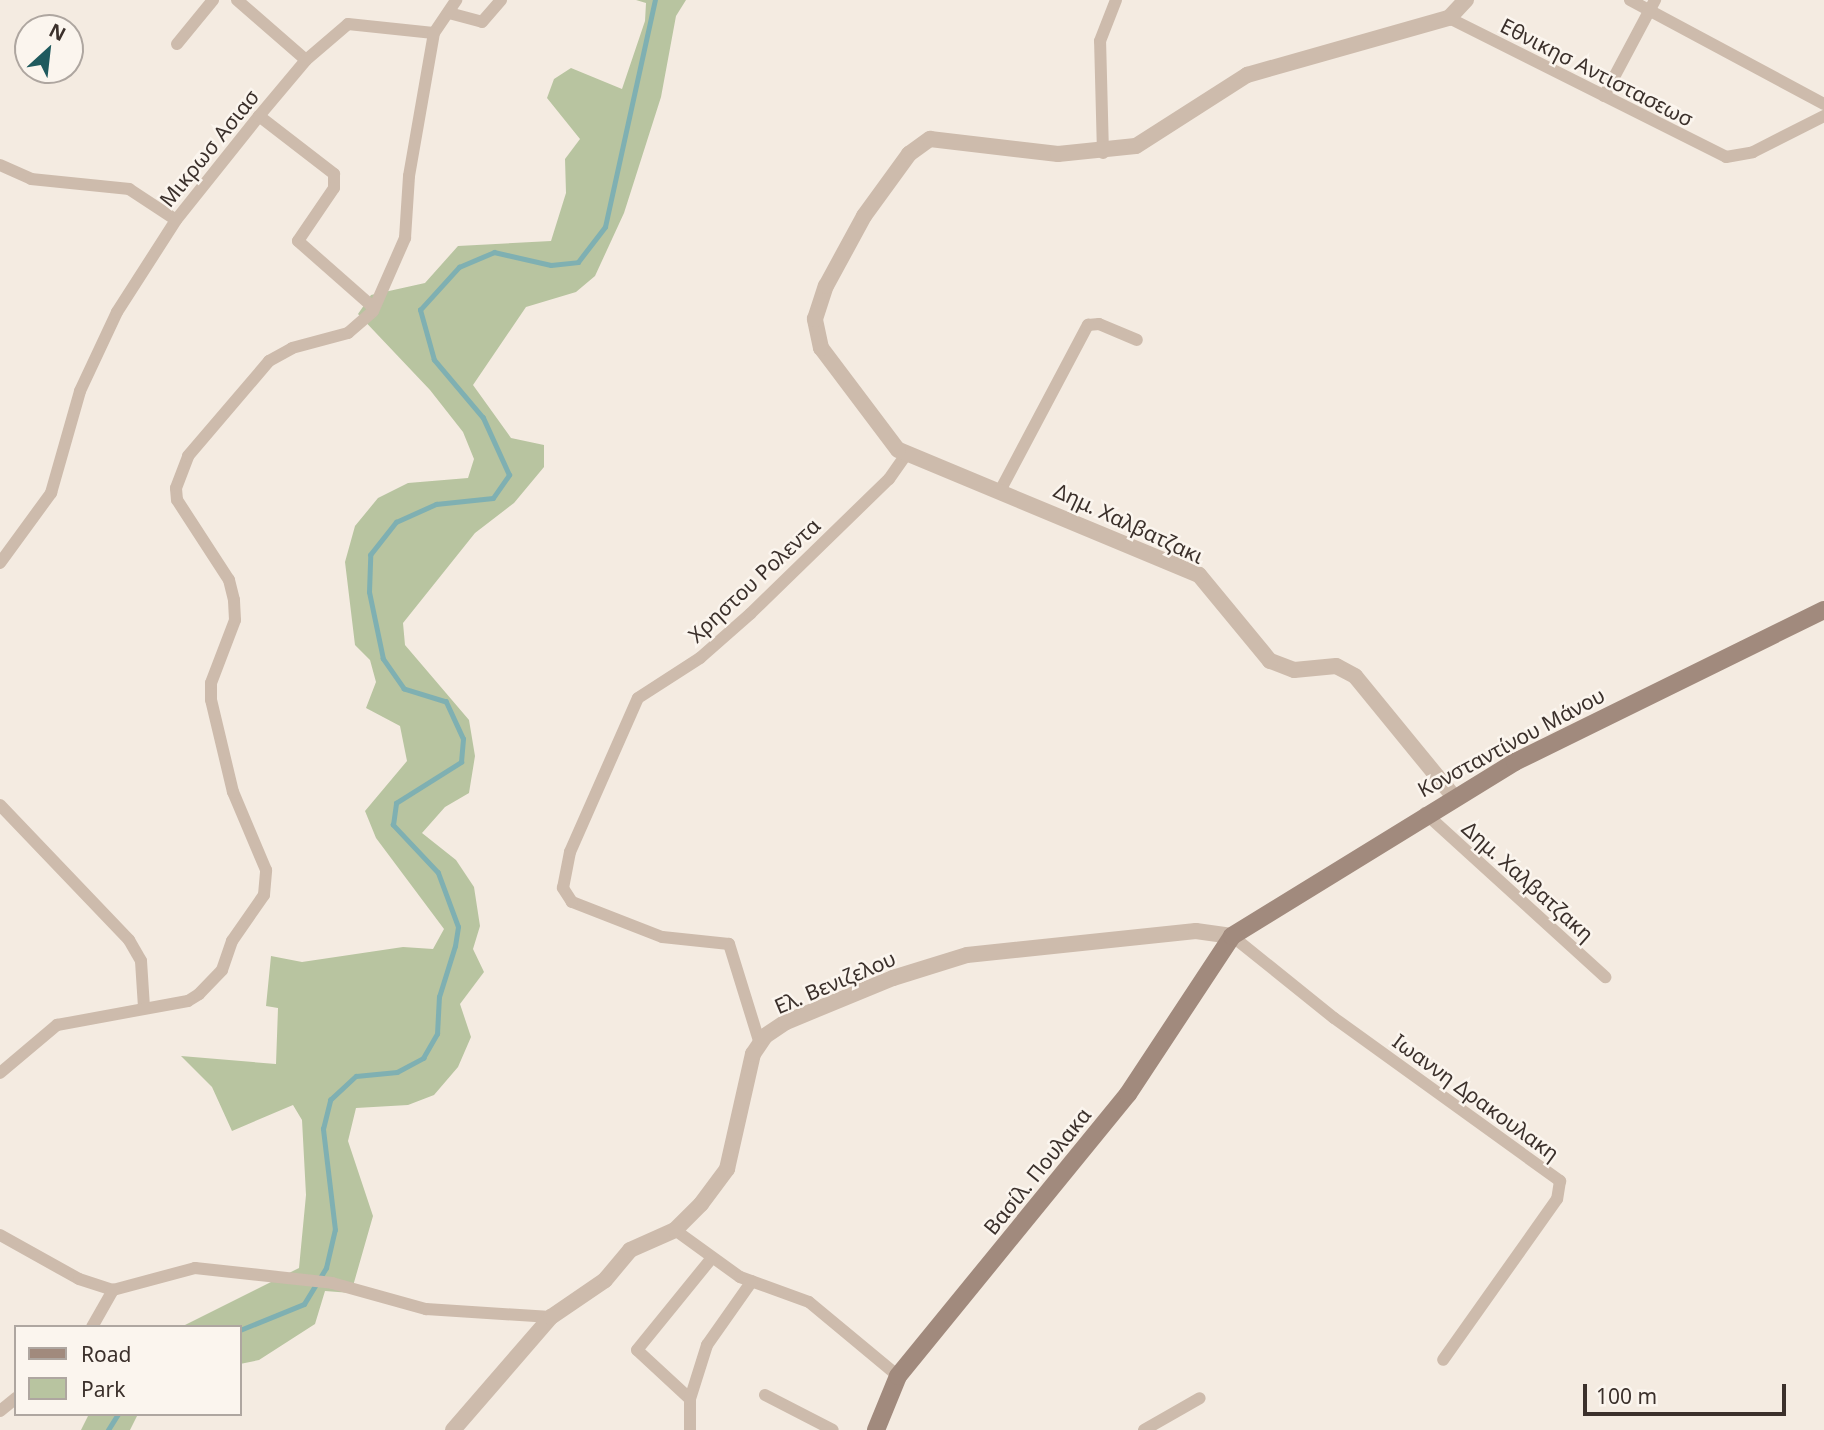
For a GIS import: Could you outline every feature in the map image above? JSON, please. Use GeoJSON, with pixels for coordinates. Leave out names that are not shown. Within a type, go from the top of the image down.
{"type":"FeatureCollection","features":[{"type":"Feature","properties":{"kind":"main road","name":"Κονσταντίνου Μάνου"},"geometry":{"type":"LineString","coordinates":[[1232,936],[1454,797],[1824,610]]}},
{"type":"Feature","properties":{"kind":"main road","name":"Βασίλ. Πουλακα"},"geometry":{"type":"LineString","coordinates":[[876,1430],[898,1376],[1128,1094],[1232,936]]}},
{"type":"Feature","properties":{"kind":"street"},"geometry":{"type":"LineString","coordinates":[[177,44],[213,0]]}},
{"type":"Feature","properties":{"kind":"street"},"geometry":{"type":"LineString","coordinates":[[237,0],[306,60]]}},
{"type":"Feature","properties":{"kind":"street"},"geometry":{"type":"LineString","coordinates":[[0,1073],[57,1025],[188,1001],[214,981],[267,882],[233,792],[211,701],[211,682],[235,620],[234,600],[229,580],[177,500],[179,472],[269,361],[292,348],[348,333],[374,308],[405,238],[409,176],[434,33],[456,0]]}},
{"type":"Feature","properties":{"kind":"street"},"geometry":{"type":"LineString","coordinates":[[449,13],[482,23],[501,0]]}},
{"type":"Feature","properties":{"kind":"street"},"geometry":{"type":"LineString","coordinates":[[1103,153],[1100,41],[1116,0]]}},
{"type":"Feature","properties":{"kind":"street"},"geometry":{"type":"LineString","coordinates":[[906,455],[890,442],[816,336],[819,303],[864,216],[909,154],[930,139],[1058,154],[1103,153],[1136,146],[1247,75],[1450,18],[1466,0]]}},
{"type":"Feature","properties":{"kind":"street"},"geometry":{"type":"LineString","coordinates":[[1630,0],[1652,5],[1824,104]]}},
{"type":"Feature","properties":{"kind":"street"},"geometry":{"type":"LineString","coordinates":[[1604,96],[1652,5]]}},
{"type":"Feature","properties":{"kind":"street","name":"Εθνικησ Αντιστασεωσ"},"geometry":{"type":"LineString","coordinates":[[1450,18],[1728,157],[1753,152],[1824,116]]}},
{"type":"Feature","properties":{"kind":"street","name":"Μικρωσ Ασιασ"},"geometry":{"type":"LineString","coordinates":[[0,563],[51,493],[91,362],[176,220],[259,116],[306,60],[348,24],[434,33]]}},
{"type":"Feature","properties":{"kind":"street"},"geometry":{"type":"LineString","coordinates":[[259,116],[334,174],[334,188],[298,241],[374,308]]}},
{"type":"Feature","properties":{"kind":"street"},"geometry":{"type":"LineString","coordinates":[[0,165],[31,179],[129,189],[176,220]]}},
{"type":"Feature","properties":{"kind":"street"},"geometry":{"type":"LineString","coordinates":[[1001,489],[1088,325],[1099,324],[1137,340]]}},
{"type":"Feature","properties":{"kind":"street","name":"Δημ. Χαλβατζακι"},"geometry":{"type":"LineString","coordinates":[[906,455],[1001,489],[1199,575],[1258,652],[1282,668],[1336,666],[1355,676],[1454,797]]}},
{"type":"Feature","properties":{"kind":"street","name":"Χρηστου Ρολεντα"},"geometry":{"type":"LineString","coordinates":[[760,1044],[743,976],[729,944],[662,937],[572,902],[563,888],[570,852],[638,698],[701,658],[750,614],[890,479],[906,455]]}},
{"type":"Feature","properties":{"kind":"street"},"geometry":{"type":"LineString","coordinates":[[0,805],[129,940],[143,968],[144,1007]]}},
{"type":"Feature","properties":{"kind":"street","name":"Δημ. Χαλβατζακη"},"geometry":{"type":"LineString","coordinates":[[1425,813],[1605,977]]}},
{"type":"Feature","properties":{"kind":"street","name":"Ελ. Βενιζελου"},"geometry":{"type":"LineString","coordinates":[[453,1430],[551,1317],[606,1280],[630,1250],[675,1230],[726,1169],[745,1081],[760,1044],[786,1022],[893,978],[967,955],[1196,931],[1232,936]]}},
{"type":"Feature","properties":{"kind":"street","name":"Ιωαννη Δρακουλακη"},"geometry":{"type":"LineString","coordinates":[[1232,936],[1562,1185],[1443,1360]]}},
{"type":"Feature","properties":{"kind":"street"},"geometry":{"type":"LineString","coordinates":[[675,1230],[711,1259],[752,1281],[808,1302],[898,1376]]}},
{"type":"Feature","properties":{"kind":"street"},"geometry":{"type":"LineString","coordinates":[[0,1235],[79,1279],[113,1290],[195,1268],[332,1283],[426,1309],[551,1317]]}},
{"type":"Feature","properties":{"kind":"street"},"geometry":{"type":"LineString","coordinates":[[690,1399],[637,1350],[711,1259]]}},
{"type":"Feature","properties":{"kind":"street"},"geometry":{"type":"LineString","coordinates":[[690,1430],[690,1399],[707,1345],[752,1281]]}},
{"type":"Feature","properties":{"kind":"street"},"geometry":{"type":"LineString","coordinates":[[93,1325],[113,1290]]}},
{"type":"Feature","properties":{"kind":"street"},"geometry":{"type":"LineString","coordinates":[[765,1395],[833,1430]]}},
{"type":"Feature","properties":{"kind":"street"},"geometry":{"type":"LineString","coordinates":[[1144,1430],[1200,1398]]}},
{"type":"Feature","properties":{"kind":"street"},"geometry":{"type":"LineString","coordinates":[[0,1411],[14,1400]]}},
{"type":"Feature","properties":{"kind":"green space"},"geometry":{"type":"Polygon","coordinates":[[[636,0],[686,0],[676,16],[661,97],[624,213],[595,276],[576,292],[526,307],[473,385],[511,438],[544,445],[544,467],[514,503],[475,533],[403,623],[405,645],[469,720],[475,756],[469,793],[445,807],[422,833],[456,860],[474,887],[480,926],[473,949],[484,972],[460,1004],[471,1037],[458,1067],[434,1095],[408,1105],[356,1108],[348,1141],[373,1216],[351,1293],[325,1291],[315,1324],[259,1360],[242,1364],[242,1325],[185,1325],[299,1268],[306,1195],[302,1120],[293,1105],[232,1131],[212,1087],[181,1056],[276,1064],[278,1008],[266,1006],[271,956],[302,962],[403,947],[433,949],[444,929],[376,838],[365,811],[407,761],[400,726],[366,708],[376,682],[370,660],[355,645],[345,562],[355,526],[378,498],[408,483],[468,478],[474,459],[463,432],[430,390],[358,314],[371,295],[425,283],[458,246],[551,241],[566,193],[565,159],[580,139],[547,98],[554,79],[571,68],[622,89],[645,21],[646,3],[636,0]]]}},
{"type":"Feature","properties":{"kind":"green space"},"geometry":{"type":"Polygon","coordinates":[[[88,1416],[137,1416],[130,1430],[81,1430],[88,1416]]]}},
{"type":"Feature","properties":{"kind":"waterway"},"geometry":{"type":"LineString","coordinates":[[242,1329],[304,1304],[326,1268],[335,1230],[323,1129],[330,1100],[356,1076],[397,1072],[423,1058],[437,1034],[439,997],[455,946],[458,927],[438,873],[393,825],[396,803],[461,762],[463,739],[446,702],[404,689],[383,659],[369,592],[370,555],[396,522],[436,504],[493,498],[509,475],[483,418],[434,360],[420,310],[459,267],[494,252],[551,265],[578,262],[605,227],[655,0]]}},
{"type":"Feature","properties":{"kind":"waterway"},"geometry":{"type":"LineString","coordinates":[[108,1430],[117,1416]]}}]}
